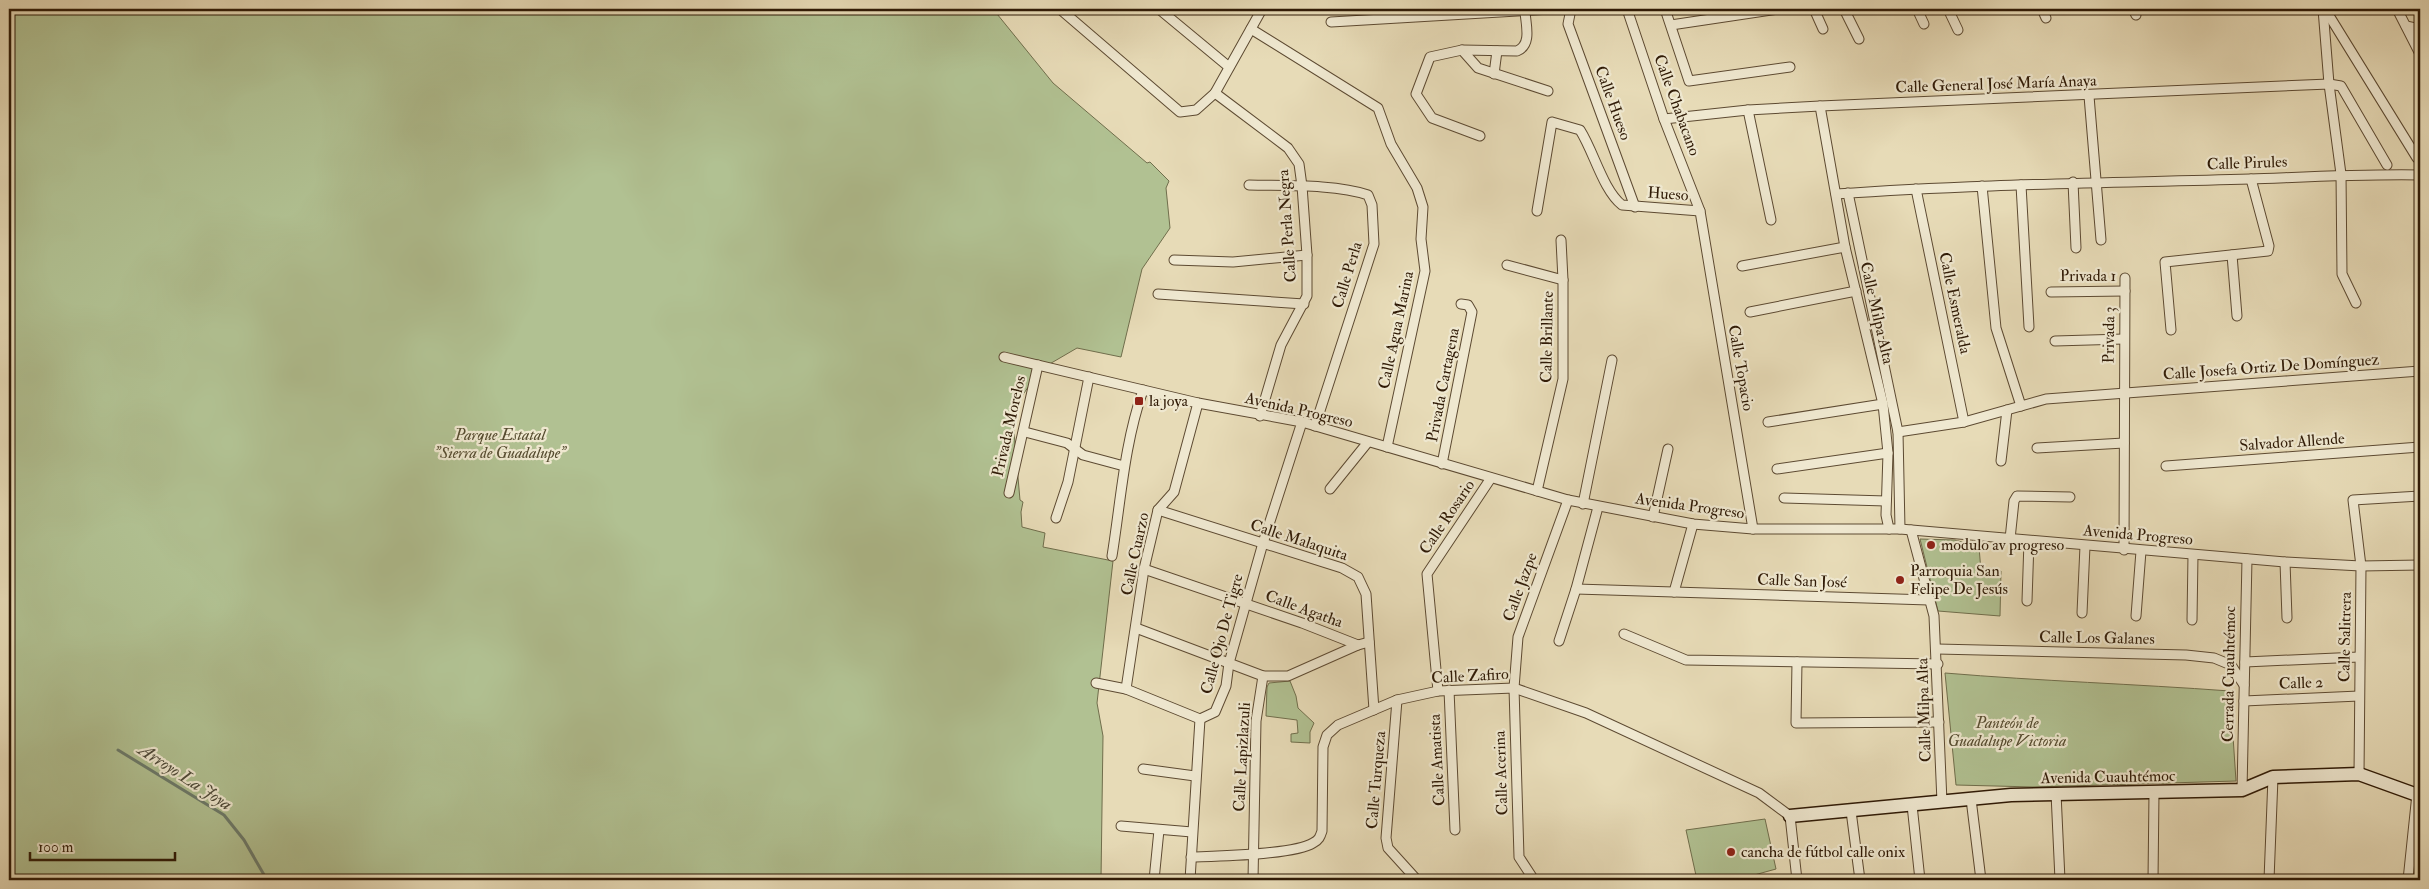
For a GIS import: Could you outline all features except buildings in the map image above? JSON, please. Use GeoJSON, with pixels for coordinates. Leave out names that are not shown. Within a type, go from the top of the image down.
{"type":"FeatureCollection","features":[{"type":"Feature","properties":{"kind":"main road","name":"Avenida Cuauhtémoc"},"geometry":{"type":"LineString","coordinates":[[1790,816],[2056,793],[2154,793],[2242,790],[2272,777],[2359,774],[2419,795]]}},
{"type":"Feature","properties":{"kind":"street"},"geometry":{"type":"LineString","coordinates":[[1060,9],[1180,112],[1196,110],[1215,93],[1262,9]]}},
{"type":"Feature","properties":{"kind":"street"},"geometry":{"type":"LineString","coordinates":[[1160,9],[1229,67]]}},
{"type":"Feature","properties":{"kind":"street"},"geometry":{"type":"LineString","coordinates":[[1331,22],[1551,9]]}},
{"type":"Feature","properties":{"kind":"street","name":"Calle Hueso"},"geometry":{"type":"LineString","coordinates":[[1571,9],[1568,24],[1635,207]]}},
{"type":"Feature","properties":{"kind":"street","name":"Calle Chabacano"},"geometry":{"type":"LineString","coordinates":[[1628,9],[1664,118],[1700,211]]}},
{"type":"Feature","properties":{"kind":"street"},"geometry":{"type":"LineString","coordinates":[[1665,9],[1689,81],[1790,67]]}},
{"type":"Feature","properties":{"kind":"street"},"geometry":{"type":"LineString","coordinates":[[1671,25],[1778,9]]}},
{"type":"Feature","properties":{"kind":"street"},"geometry":{"type":"LineString","coordinates":[[1814,9],[1823,28]]}},
{"type":"Feature","properties":{"kind":"street"},"geometry":{"type":"LineString","coordinates":[[1844,9],[1859,39]]}},
{"type":"Feature","properties":{"kind":"street"},"geometry":{"type":"LineString","coordinates":[[1917,9],[1924,24]]}},
{"type":"Feature","properties":{"kind":"street"},"geometry":{"type":"LineString","coordinates":[[1948,9],[1958,30]]}},
{"type":"Feature","properties":{"kind":"street"},"geometry":{"type":"LineString","coordinates":[[2042,9],[2046,18]]}},
{"type":"Feature","properties":{"kind":"street"},"geometry":{"type":"LineString","coordinates":[[2324,9],[2329,84],[2341,174],[2342,274],[2356,303]]}},
{"type":"Feature","properties":{"kind":"street"},"geometry":{"type":"LineString","coordinates":[[2324,9],[2417,158]]}},
{"type":"Feature","properties":{"kind":"street"},"geometry":{"type":"LineString","coordinates":[[2397,9],[2420,54]]}},
{"type":"Feature","properties":{"kind":"street"},"geometry":{"type":"LineString","coordinates":[[1480,136],[1432,118],[1416,94],[1430,57],[1462,50],[1517,51],[1524,48],[1527,42],[1525,12]]}},
{"type":"Feature","properties":{"kind":"street"},"geometry":{"type":"LineString","coordinates":[[2406,26],[2420,29]]}},
{"type":"Feature","properties":{"kind":"street","name":"Calle Agua Marina"},"geometry":{"type":"LineString","coordinates":[[1251,29],[1378,108],[1391,144],[1417,188],[1423,207],[1421,239],[1426,271],[1387,447]]}},
{"type":"Feature","properties":{"kind":"street"},"geometry":{"type":"LineString","coordinates":[[1462,50],[1478,68],[1548,91]]}},
{"type":"Feature","properties":{"kind":"street"},"geometry":{"type":"LineString","coordinates":[[1494,74],[1497,51]]}},
{"type":"Feature","properties":{"kind":"street"},"geometry":{"type":"LineString","coordinates":[[2329,84],[2340,86],[2386,165]]}},
{"type":"Feature","properties":{"kind":"street","name":"Calle General José María Anaya"},"geometry":{"type":"LineString","coordinates":[[1664,118],[1748,110],[1820,106],[2089,96],[2329,84]]}},
{"type":"Feature","properties":{"kind":"street","name":"Calle Perla Negra"},"geometry":{"type":"LineString","coordinates":[[1215,93],[1288,148],[1299,164],[1307,255],[1307,296],[1281,344],[1260,416]]}},
{"type":"Feature","properties":{"kind":"street"},"geometry":{"type":"LineString","coordinates":[[2089,96],[2101,240]]}},
{"type":"Feature","properties":{"kind":"street","name":"Calle Milpa Alta"},"geometry":{"type":"LineString","coordinates":[[1820,106],[1845,246],[1883,404],[1888,453],[1886,501],[1890,529]]}},
{"type":"Feature","properties":{"kind":"street"},"geometry":{"type":"LineString","coordinates":[[1748,110],[1771,220]]}},
{"type":"Feature","properties":{"kind":"street"},"geometry":{"type":"LineString","coordinates":[[1537,211],[1552,122],[1580,130],[1590,146],[1616,201],[1622,205],[1635,207]]}},
{"type":"Feature","properties":{"kind":"street","name":"Calle Pirules"},"geometry":{"type":"LineString","coordinates":[[1836,194],[2097,181],[2251,179],[2341,174],[2420,175]]}},
{"type":"Feature","properties":{"kind":"street"},"geometry":{"type":"LineString","coordinates":[[2171,330],[2165,262],[2268,251],[2269,246],[2251,179]]}},
{"type":"Feature","properties":{"kind":"street"},"geometry":{"type":"LineString","coordinates":[[2074,182],[2076,248]]}},
{"type":"Feature","properties":{"kind":"street","name":"Calle Perla"},"geometry":{"type":"LineString","coordinates":[[1249,185],[1302,186],[1359,192],[1368,195],[1372,205],[1374,244],[1315,426]]}},
{"type":"Feature","properties":{"kind":"street"},"geometry":{"type":"LineString","coordinates":[[2021,185],[2029,327]]}},
{"type":"Feature","properties":{"kind":"street"},"geometry":{"type":"LineString","coordinates":[[1982,186],[1996,328],[2021,406]]}},
{"type":"Feature","properties":{"kind":"street","name":"Calle Esmeralda"},"geometry":{"type":"LineString","coordinates":[[1916,189],[1964,422]]}},
{"type":"Feature","properties":{"kind":"street","name":"Calle Milpa Alta"},"geometry":{"type":"LineString","coordinates":[[1848,193],[1898,432],[1900,529]]}},
{"type":"Feature","properties":{"kind":"street","name":"Hueso"},"geometry":{"type":"LineString","coordinates":[[1635,207],[1700,211]]}},
{"type":"Feature","properties":{"kind":"street","name":"Calle Topacio"},"geometry":{"type":"LineString","coordinates":[[1700,211],[1753,529]]}},
{"type":"Feature","properties":{"kind":"street","name":"Calle Brillante"},"geometry":{"type":"LineString","coordinates":[[1537,491],[1564,379],[1563,280],[1560,240]]}},
{"type":"Feature","properties":{"kind":"street"},"geometry":{"type":"LineString","coordinates":[[1742,266],[1845,246]]}},
{"type":"Feature","properties":{"kind":"street"},"geometry":{"type":"LineString","coordinates":[[1174,260],[1233,262],[1307,255]]}},
{"type":"Feature","properties":{"kind":"street"},"geometry":{"type":"LineString","coordinates":[[2232,255],[2237,316]]}},
{"type":"Feature","properties":{"kind":"street"},"geometry":{"type":"LineString","coordinates":[[1507,265],[1563,280]]}},
{"type":"Feature","properties":{"kind":"street","name":"Privada 3"},"geometry":{"type":"LineString","coordinates":[[2124,393],[2125,278]]}},
{"type":"Feature","properties":{"kind":"street"},"geometry":{"type":"LineString","coordinates":[[1750,312],[1856,291]]}},
{"type":"Feature","properties":{"kind":"street","name":"Privada 1"},"geometry":{"type":"LineString","coordinates":[[2050,292],[2125,291]]}},
{"type":"Feature","properties":{"kind":"street"},"geometry":{"type":"LineString","coordinates":[[1158,294],[1304,304]]}},
{"type":"Feature","properties":{"kind":"street","name":"Privada Cartagena"},"geometry":{"type":"LineString","coordinates":[[1442,464],[1472,312],[1468,305],[1460,304]]}},
{"type":"Feature","properties":{"kind":"street"},"geometry":{"type":"LineString","coordinates":[[2055,341],[2124,339]]}},
{"type":"Feature","properties":{"kind":"street","name":"Avenida Progreso"},"geometry":{"type":"LineString","coordinates":[[1004,357],[1198,403],[1260,416],[1302,422],[1583,504],[1693,524],[1753,529],[1900,529],[2124,550],[2285,562],[2361,566],[2420,565]]}},
{"type":"Feature","properties":{"kind":"street"},"geometry":{"type":"LineString","coordinates":[[1583,504],[1612,360]]}},
{"type":"Feature","properties":{"kind":"street","name":"Privada Morelos"},"geometry":{"type":"LineString","coordinates":[[1009,493],[1038,366]]}},
{"type":"Feature","properties":{"kind":"street","name":"Calle Josefa Ortiz De Domínguez"},"geometry":{"type":"LineString","coordinates":[[1898,432],[1964,422],[2046,399],[2420,371]]}},
{"type":"Feature","properties":{"kind":"street"},"geometry":{"type":"LineString","coordinates":[[1056,518],[1068,482],[1089,377]]}},
{"type":"Feature","properties":{"kind":"street"},"geometry":{"type":"LineString","coordinates":[[1112,556],[1123,489],[1124,466],[1132,424],[1144,390]]}},
{"type":"Feature","properties":{"kind":"street"},"geometry":{"type":"LineString","coordinates":[[2124,393],[2124,550]]}},
{"type":"Feature","properties":{"kind":"street","name":"Calle Cuarzo"},"geometry":{"type":"LineString","coordinates":[[1126,689],[1144,569],[1158,510],[1174,492],[1198,403]]}},
{"type":"Feature","properties":{"kind":"street"},"geometry":{"type":"LineString","coordinates":[[1768,422],[1883,404]]}},
{"type":"Feature","properties":{"kind":"street"},"geometry":{"type":"LineString","coordinates":[[2001,461],[2007,410]]}},
{"type":"Feature","properties":{"kind":"street","name":"Calle Ojo De Tigre"},"geometry":{"type":"LineString","coordinates":[[1200,719],[1215,712],[1226,686],[1229,663],[1262,543],[1302,422]]}},
{"type":"Feature","properties":{"kind":"street"},"geometry":{"type":"LineString","coordinates":[[1024,432],[1067,443],[1083,455],[1124,466]]}},
{"type":"Feature","properties":{"kind":"street"},"geometry":{"type":"LineString","coordinates":[[1330,489],[1368,442]]}},
{"type":"Feature","properties":{"kind":"street"},"geometry":{"type":"LineString","coordinates":[[2037,448],[2124,443]]}},
{"type":"Feature","properties":{"kind":"street","name":"Salvador Allende"},"geometry":{"type":"LineString","coordinates":[[2166,466],[2420,447]]}},
{"type":"Feature","properties":{"kind":"street"},"geometry":{"type":"LineString","coordinates":[[1653,517],[1668,449]]}},
{"type":"Feature","properties":{"kind":"street"},"geometry":{"type":"LineString","coordinates":[[1777,469],[1888,453]]}},
{"type":"Feature","properties":{"kind":"street","name":"Calle Rosario"},"geometry":{"type":"LineString","coordinates":[[1438,690],[1428,574],[1491,478]]}},
{"type":"Feature","properties":{"kind":"street"},"geometry":{"type":"LineString","coordinates":[[2010,539],[2014,501],[2018,496],[2070,497]]}},
{"type":"Feature","properties":{"kind":"street","name":"Calle Salitrera"},"geometry":{"type":"LineString","coordinates":[[2359,774],[2361,566],[2353,500],[2420,496]]}},
{"type":"Feature","properties":{"kind":"street"},"geometry":{"type":"LineString","coordinates":[[1784,498],[1886,501]]}},
{"type":"Feature","properties":{"kind":"street","name":"Calle Jazpe"},"geometry":{"type":"LineString","coordinates":[[1514,688],[1518,637],[1568,500]]}},
{"type":"Feature","properties":{"kind":"street"},"geometry":{"type":"LineString","coordinates":[[1558,641],[1576,589],[1598,507]]}},
{"type":"Feature","properties":{"kind":"street","name":"Calle Malaquita"},"geometry":{"type":"LineString","coordinates":[[1158,510],[1342,568],[1358,577],[1366,594],[1374,710]]}},
{"type":"Feature","properties":{"kind":"street"},"geometry":{"type":"LineString","coordinates":[[1674,592],[1693,524]]}},
{"type":"Feature","properties":{"kind":"street","name":"Calle Milpa Alta"},"geometry":{"type":"LineString","coordinates":[[1911,530],[1934,616],[1938,664],[1942,802]]}},
{"type":"Feature","properties":{"kind":"street"},"geometry":{"type":"LineString","coordinates":[[2027,601],[2029,541]]}},
{"type":"Feature","properties":{"kind":"street"},"geometry":{"type":"LineString","coordinates":[[2082,613],[2085,546]]}},
{"type":"Feature","properties":{"kind":"street"},"geometry":{"type":"LineString","coordinates":[[2136,616],[2141,551]]}},
{"type":"Feature","properties":{"kind":"street"},"geometry":{"type":"LineString","coordinates":[[2192,620],[2193,555]]}},
{"type":"Feature","properties":{"kind":"street","name":"Cerrada Cuauhtémoc"},"geometry":{"type":"LineString","coordinates":[[2242,790],[2247,559]]}},
{"type":"Feature","properties":{"kind":"street"},"geometry":{"type":"LineString","coordinates":[[2285,562],[2287,618]]}},
{"type":"Feature","properties":{"kind":"street"},"geometry":{"type":"LineString","coordinates":[[2420,565],[2420,571]]}},
{"type":"Feature","properties":{"kind":"street","name":"Calle Agatha"},"geometry":{"type":"LineString","coordinates":[[1144,569],[1246,603],[1358,645],[1369,642]]}},
{"type":"Feature","properties":{"kind":"street","name":"Calle San José"},"geometry":{"type":"LineString","coordinates":[[1576,589],[1929,600]]}},
{"type":"Feature","properties":{"kind":"street"},"geometry":{"type":"LineString","coordinates":[[1136,628],[1263,676],[1288,676],[1358,645]]}},
{"type":"Feature","properties":{"kind":"street"},"geometry":{"type":"LineString","coordinates":[[1624,634],[1686,660],[1938,664]]}},
{"type":"Feature","properties":{"kind":"street","name":"Calle Los Galanes"},"geometry":{"type":"LineString","coordinates":[[1937,649],[2186,655],[2214,658],[2231,665],[2244,686]]}},
{"type":"Feature","properties":{"kind":"street"},"geometry":{"type":"LineString","coordinates":[[2245,662],[2360,657]]}},
{"type":"Feature","properties":{"kind":"street"},"geometry":{"type":"LineString","coordinates":[[1797,662],[1796,723],[1939,722]]}},
{"type":"Feature","properties":{"kind":"street","name":"Calle Lapizlazuli"},"geometry":{"type":"LineString","coordinates":[[1253,880],[1256,721],[1263,676]]}},
{"type":"Feature","properties":{"kind":"street"},"geometry":{"type":"LineString","coordinates":[[1096,682],[1126,689],[1200,719],[1190,880]]}},
{"type":"Feature","properties":{"kind":"street","name":"Calle Zafiro"},"geometry":{"type":"LineString","coordinates":[[1254,854],[1294,849],[1312,844],[1320,838],[1322,831],[1323,746],[1327,735],[1338,725],[1397,700],[1438,690],[1514,688],[1586,713],[1759,794],[1790,816]]}},
{"type":"Feature","properties":{"kind":"street","name":"Calle Acerina"},"geometry":{"type":"LineString","coordinates":[[1514,688],[1519,856],[1534,880]]}},
{"type":"Feature","properties":{"kind":"street","name":"Calle Amatista"},"geometry":{"type":"LineString","coordinates":[[1449,690],[1455,830]]}},
{"type":"Feature","properties":{"kind":"street","name":"Calle 2"},"geometry":{"type":"LineString","coordinates":[[2244,701],[2359,696]]}},
{"type":"Feature","properties":{"kind":"street","name":"Calle Turqueza"},"geometry":{"type":"LineString","coordinates":[[1397,700],[1386,838],[1388,848],[1417,880]]}},
{"type":"Feature","properties":{"kind":"street"},"geometry":{"type":"LineString","coordinates":[[1143,770],[1195,776]]}},
{"type":"Feature","properties":{"kind":"street"},"geometry":{"type":"LineString","coordinates":[[2269,880],[2272,777]]}},
{"type":"Feature","properties":{"kind":"street"},"geometry":{"type":"LineString","coordinates":[[2056,793],[2060,880]]}},
{"type":"Feature","properties":{"kind":"street"},"geometry":{"type":"LineString","coordinates":[[2153,880],[2154,793]]}},
{"type":"Feature","properties":{"kind":"street"},"geometry":{"type":"LineString","coordinates":[[2408,880],[2419,795]]}},
{"type":"Feature","properties":{"kind":"street"},"geometry":{"type":"LineString","coordinates":[[1971,799],[1981,880]]}},
{"type":"Feature","properties":{"kind":"street"},"geometry":{"type":"LineString","coordinates":[[1912,805],[1920,880]]}},
{"type":"Feature","properties":{"kind":"street"},"geometry":{"type":"LineString","coordinates":[[1851,811],[1860,880]]}},
{"type":"Feature","properties":{"kind":"street"},"geometry":{"type":"LineString","coordinates":[[1790,816],[1797,880]]}},
{"type":"Feature","properties":{"kind":"street"},"geometry":{"type":"LineString","coordinates":[[1121,826],[1192,832]]}},
{"type":"Feature","properties":{"kind":"street"},"geometry":{"type":"LineString","coordinates":[[1154,880],[1160,830]]}},
{"type":"Feature","properties":{"kind":"street"},"geometry":{"type":"LineString","coordinates":[[1191,857],[1254,854]]}},
{"type":"Feature","properties":{"kind":"green space","name":"Parque Estatal \"Sierra de Guadalupe\""},"geometry":{"type":"Polygon","coordinates":[[[9,9],[993,9],[1053,83],[1147,163],[1150,162],[1169,181],[1166,188],[1170,228],[1142,269],[1121,357],[1077,348],[1041,369],[1012,410],[1020,500],[1023,502],[1021,512],[1022,527],[1045,533],[1043,547],[1113,561],[1097,703],[1103,736],[1101,880],[9,880],[9,9]]]}},
{"type":"Feature","properties":{"kind":"green space"},"geometry":{"type":"Polygon","coordinates":[[[1920,539],[1955,540],[1979,547],[1981,571],[2001,571],[2000,616],[1938,611],[1920,539]]]}},
{"type":"Feature","properties":{"kind":"green space","name":"Panteón de Guadalupe Victoria"},"geometry":{"type":"Polygon","coordinates":[[[1945,673],[2230,691],[2236,781],[2034,787],[1956,785],[1945,673]]]}},
{"type":"Feature","properties":{"kind":"green space"},"geometry":{"type":"Polygon","coordinates":[[[1290,681],[1298,708],[1314,723],[1310,732],[1310,743],[1291,742],[1291,734],[1298,733],[1297,720],[1266,716],[1267,687],[1269,683],[1290,681]]]}},
{"type":"Feature","properties":{"kind":"green space"},"geometry":{"type":"Polygon","coordinates":[[[1765,819],[1776,869],[1736,880],[1697,880],[1686,830],[1765,819]]]}},
{"type":"Feature","properties":{"kind":"waterway","name":"Arroyo La Joya"},"geometry":{"type":"LineString","coordinates":[[118,750],[224,815],[244,840],[267,880]]}},
{"type":"Feature","properties":{"kind":"place","name":"la joya"},"geometry":{"type":"Point","coordinates":[1139,401]}},
{"type":"Feature","properties":{"kind":"place","name":"modulo av progreso"},"geometry":{"type":"Point","coordinates":[1931,545]}},
{"type":"Feature","properties":{"kind":"place","name":"Parroquia San Felipe De Jesús"},"geometry":{"type":"Point","coordinates":[1900,580]}},
{"type":"Feature","properties":{"kind":"place","name":"cancha de fútbol calle onix"},"geometry":{"type":"Point","coordinates":[1731,852]}}]}
